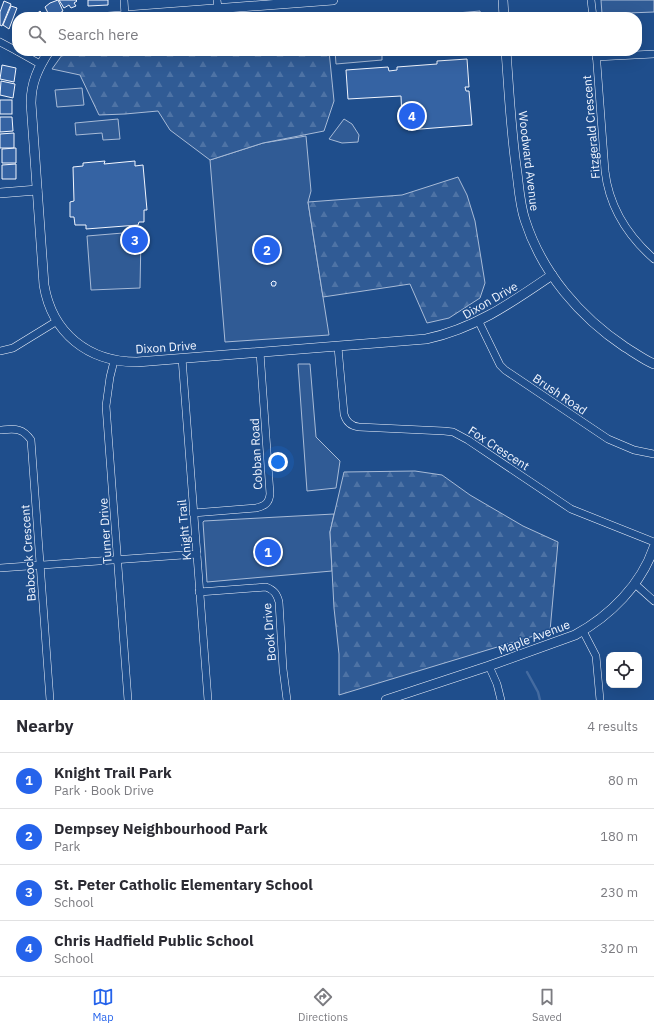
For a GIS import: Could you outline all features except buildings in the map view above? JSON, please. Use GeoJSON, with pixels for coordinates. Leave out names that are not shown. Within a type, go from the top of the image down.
{"type":"FeatureCollection","features":[{"type":"Feature","properties":{"kind":"street"},"geometry":{"type":"LineString","coordinates":[[124,0],[125,12]]}},
{"type":"Feature","properties":{"kind":"street"},"geometry":{"type":"LineString","coordinates":[[150,12],[218,4],[333,0]]}},
{"type":"Feature","properties":{"kind":"street"},"geometry":{"type":"LineString","coordinates":[[503,0],[504,12]]}},
{"type":"Feature","properties":{"kind":"street"},"geometry":{"type":"LineString","coordinates":[[592,0],[593,12]]}},
{"type":"Feature","properties":{"kind":"street"},"geometry":{"type":"LineString","coordinates":[[0,42],[12,48]]}},
{"type":"Feature","properties":{"kind":"street"},"geometry":{"type":"LineString","coordinates":[[642,54],[654,54]]}},
{"type":"Feature","properties":{"kind":"street"},"geometry":{"type":"LineString","coordinates":[[26,56],[40,64]]}},
{"type":"Feature","properties":{"kind":"street","name":"Dixon Drive"},"geometry":{"type":"LineString","coordinates":[[46,56],[40,64],[35,77],[31,96],[44,285],[50,307],[57,321],[72,339],[83,348],[103,358],[114,361],[137,362],[426,339],[450,334],[479,322],[552,275]]}},
{"type":"Feature","properties":{"kind":"street","name":"Woodward Avenue"},"geometry":{"type":"LineString","coordinates":[[506,56],[514,157],[521,204],[525,221],[533,240],[552,275],[577,307],[599,328],[644,360],[654,364]]}},
{"type":"Feature","properties":{"kind":"street","name":"Fitzgerald Crescent"},"geometry":{"type":"LineString","coordinates":[[596,56],[605,171],[608,189],[615,208],[624,224],[640,245],[654,259]]}},
{"type":"Feature","properties":{"kind":"street"},"geometry":{"type":"LineString","coordinates":[[0,193],[37,190]]}},
{"type":"Feature","properties":{"kind":"street"},"geometry":{"type":"LineString","coordinates":[[0,351],[13,348],[57,321]]}},
{"type":"Feature","properties":{"kind":"street","name":"Brush Road"},"geometry":{"type":"LineString","coordinates":[[479,322],[500,365],[505,370],[608,439],[634,450],[654,454]]}},
{"type":"Feature","properties":{"kind":"street","name":"Fox Crescent"},"geometry":{"type":"LineString","coordinates":[[338,347],[344,414],[348,422],[352,425],[359,427],[432,430],[457,434],[571,509],[654,542]]}},
{"type":"Feature","properties":{"kind":"street","name":"Cobban Road"},"geometry":{"type":"LineString","coordinates":[[193,513],[262,507],[269,499],[270,494],[266,427],[260,352]]}},
{"type":"Feature","properties":{"kind":"street","name":"Knight Trail"},"geometry":{"type":"LineString","coordinates":[[182,358],[208,700]]}},
{"type":"Feature","properties":{"kind":"street","name":"Turner Drive"},"geometry":{"type":"LineString","coordinates":[[114,361],[106,406],[128,700]]}},
{"type":"Feature","properties":{"kind":"street","name":"Babcock Crescent"},"geometry":{"type":"LineString","coordinates":[[0,430],[22,430],[31,440],[50,700]]}},
{"type":"Feature","properties":{"kind":"street","name":"Maple Avenue"},"geometry":{"type":"LineString","coordinates":[[386,700],[489,666],[583,631],[600,620],[635,584],[647,564],[654,547]]}},
{"type":"Feature","properties":{"kind":"street"},"geometry":{"type":"LineString","coordinates":[[0,568],[118,558],[197,554]]}},
{"type":"Feature","properties":{"kind":"street"},"geometry":{"type":"LineString","coordinates":[[635,584],[654,601]]}},
{"type":"Feature","properties":{"kind":"street","name":"Book Drive"},"geometry":{"type":"LineString","coordinates":[[199,592],[266,587],[274,591],[278,596],[279,602],[283,670],[287,700]]}},
{"type":"Feature","properties":{"kind":"street"},"geometry":{"type":"LineString","coordinates":[[583,631],[596,656],[600,700]]}},
{"type":"Feature","properties":{"kind":"street"},"geometry":{"type":"LineString","coordinates":[[489,666],[497,684],[501,700]]}},
{"type":"Feature","properties":{"kind":"shaded area"},"geometry":{"type":"Polygon","coordinates":[[[601,0],[654,0],[654,12],[602,12],[601,0]]]}},
{"type":"Feature","properties":{"kind":"shaded area"},"geometry":{"type":"Polygon","coordinates":[[[335,56],[382,56],[382,60],[336,64],[335,56]]]}},
{"type":"Feature","properties":{"kind":"shaded area"},"geometry":{"type":"Polygon","coordinates":[[[82,88],[84,105],[57,107],[55,90],[82,88]]]}},
{"type":"Feature","properties":{"kind":"shaded area"},"geometry":{"type":"Polygon","coordinates":[[[118,119],[120,139],[103,140],[102,133],[76,135],[75,123],[118,119]]]}},
{"type":"Feature","properties":{"kind":"shaded area"},"geometry":{"type":"Polygon","coordinates":[[[344,119],[352,124],[359,135],[358,142],[342,143],[329,139],[344,119]]]}},
{"type":"Feature","properties":{"kind":"shaded area"},"geometry":{"type":"Polygon","coordinates":[[[306,136],[311,191],[308,202],[329,335],[225,342],[210,160],[263,143],[306,136]]]}},
{"type":"Feature","properties":{"kind":"shaded area"},"geometry":{"type":"Polygon","coordinates":[[[135,232],[141,236],[140,288],[91,290],[87,236],[135,232]]]}},
{"type":"Feature","properties":{"kind":"shaded area"},"geometry":{"type":"Polygon","coordinates":[[[298,364],[310,364],[316,437],[340,461],[336,488],[307,491],[298,364]]]}},
{"type":"Feature","properties":{"kind":"shaded area"},"geometry":{"type":"Polygon","coordinates":[[[334,514],[330,532],[332,571],[207,582],[204,521],[334,514]]]}},
{"type":"Feature","properties":{"kind":"green space"},"geometry":{"type":"Polygon","coordinates":[[[61,56],[330,56],[334,101],[324,131],[263,143],[210,160],[170,130],[158,111],[99,115],[80,75],[52,69],[61,56]]]}},
{"type":"Feature","properties":{"kind":"green space"},"geometry":{"type":"Polygon","coordinates":[[[458,177],[467,195],[475,221],[485,283],[480,298],[449,318],[427,323],[410,284],[323,297],[308,202],[402,195],[458,177]]]}},
{"type":"Feature","properties":{"kind":"green space"},"geometry":{"type":"Polygon","coordinates":[[[415,471],[442,475],[470,495],[523,526],[558,542],[550,631],[339,695],[339,654],[334,608],[330,532],[344,472],[415,471]]]}},
{"type":"Feature","properties":{"kind":"waterway"},"geometry":{"type":"LineString","coordinates":[[527,672],[538,692],[540,700]]}},
{"type":"Feature","properties":{"kind":"place","name":"Chris Hadfield Public School"},"geometry":{"type":"Point","coordinates":[412,116]}},
{"type":"Feature","properties":{"kind":"place","name":"St. Peter Catholic Elementary School"},"geometry":{"type":"Point","coordinates":[135,240]}},
{"type":"Feature","properties":{"kind":"place","name":"Dempsey Neighbourhood Park"},"geometry":{"type":"Point","coordinates":[267,250]}},
{"type":"Feature","properties":{"kind":"place","name":"Knight Trail Park"},"geometry":{"type":"Point","coordinates":[268,552]}}]}
